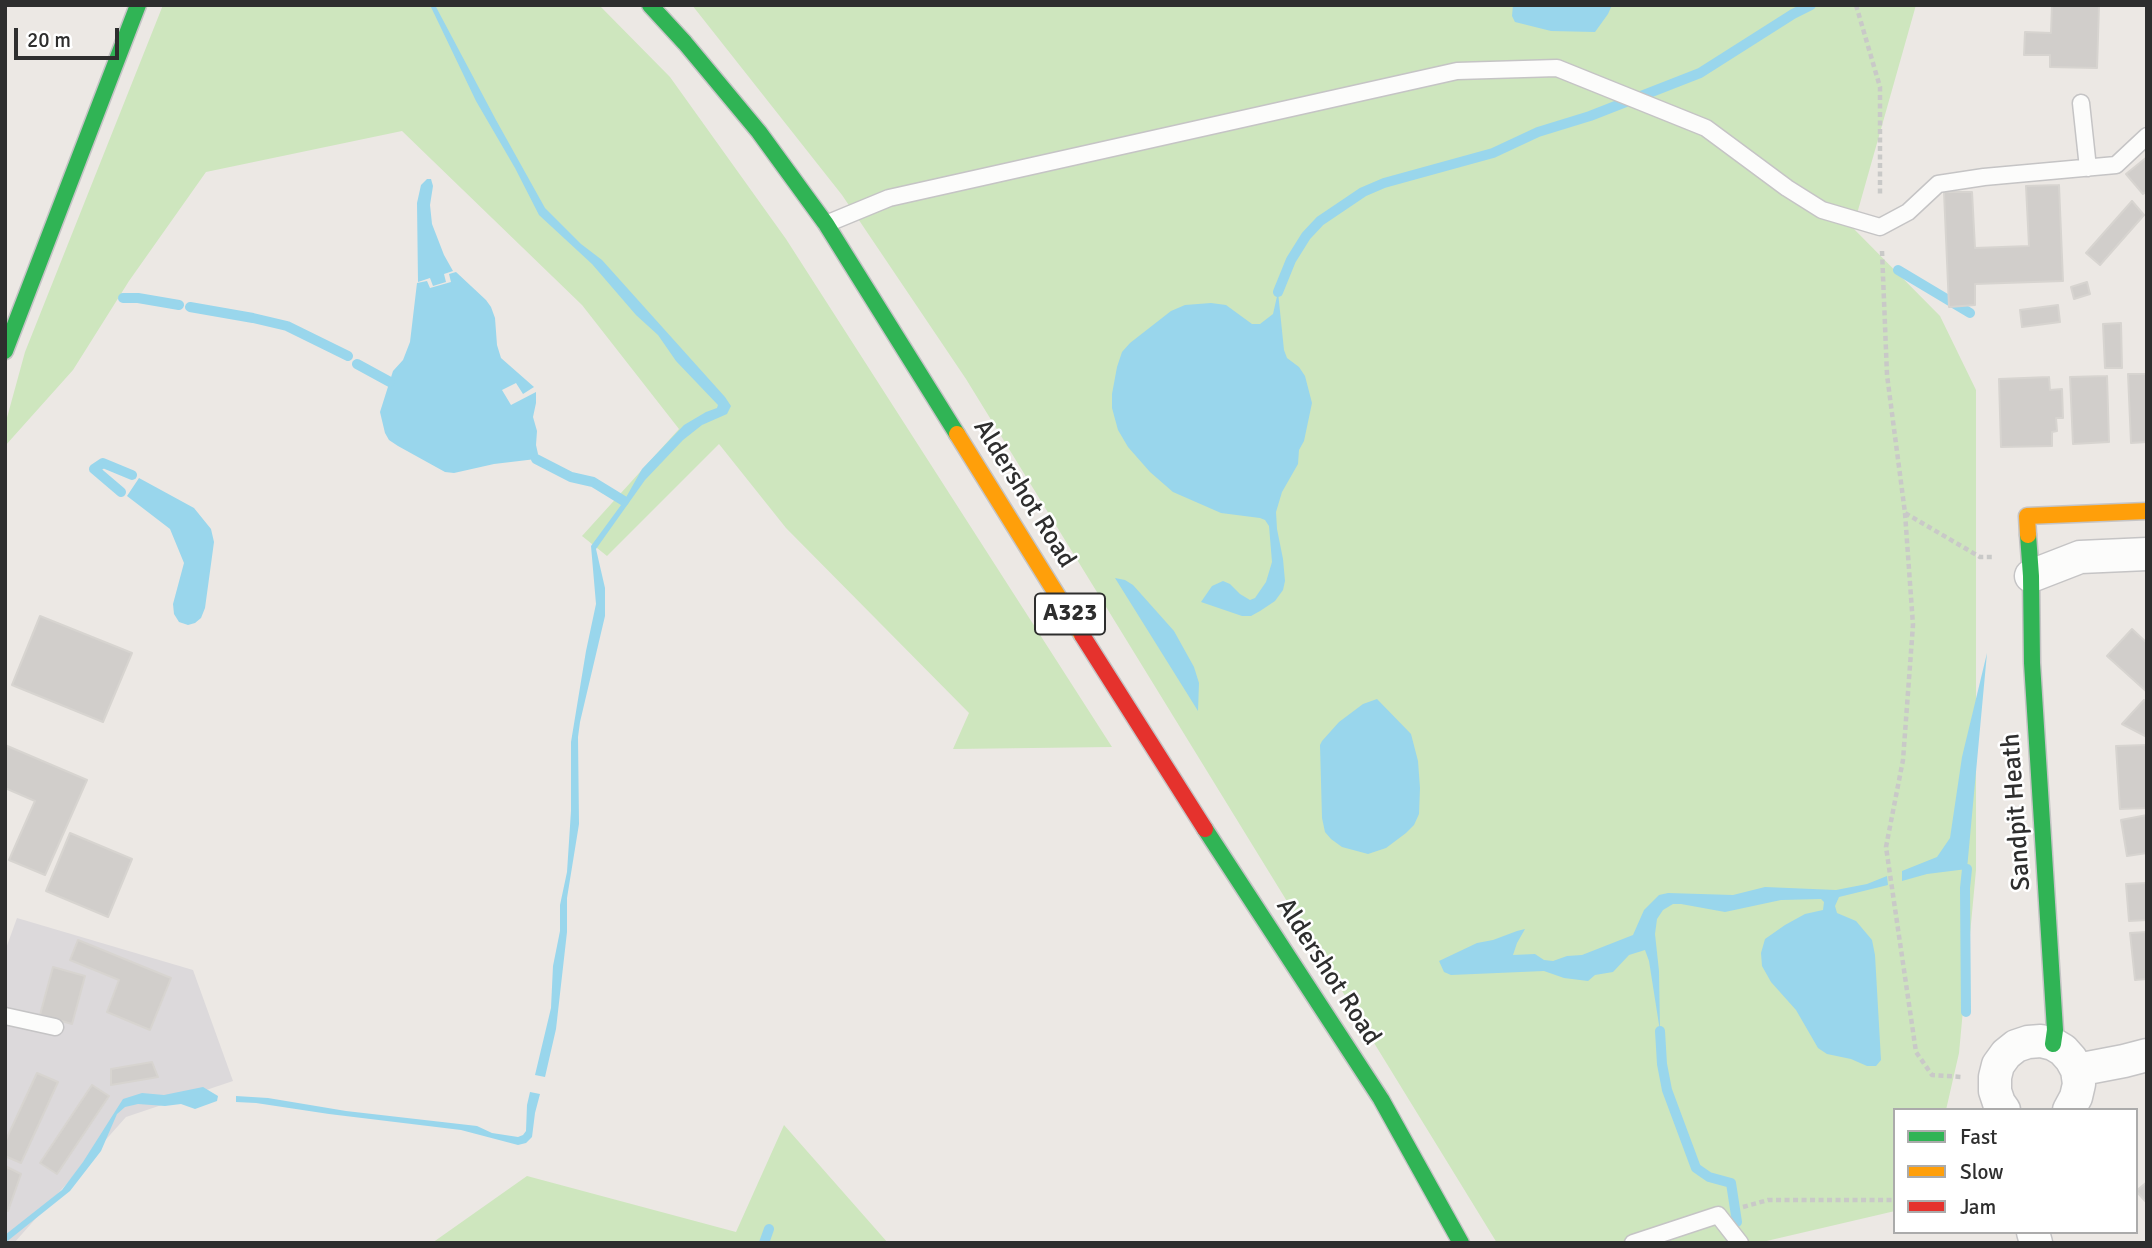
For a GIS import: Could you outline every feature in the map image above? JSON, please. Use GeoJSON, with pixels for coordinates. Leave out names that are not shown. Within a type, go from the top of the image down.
{"type":"FeatureCollection","features":[{"type":"Feature","properties":{"kind":"main road"},"geometry":{"type":"LineString","coordinates":[[5,351],[138,5]]}},
{"type":"Feature","properties":{"kind":"main road","name":"Aldershot Road"},"geometry":{"type":"LineString","coordinates":[[650,5],[759,132],[826,224],[1173,780],[1381,1099],[1461,1243]]}},
{"type":"Feature","properties":{"kind":"main road","name":"Sandpit Heath"},"geometry":{"type":"LineString","coordinates":[[2053,1044],[2055,1030],[2032,663],[2027,516],[2147,511]]}},
{"type":"Feature","properties":{"kind":"street"},"geometry":{"type":"LineString","coordinates":[[2030,566],[2080,557],[2147,554]]}},
{"type":"Feature","properties":{"kind":"street"},"geometry":{"type":"LineString","coordinates":[[2003,1108],[1995,1091],[1994,1077],[1998,1065],[2016,1046],[2041,1041],[2063,1050],[2077,1070],[2079,1084],[2070,1108]]}},
{"type":"Feature","properties":{"kind":"street"},"geometry":{"type":"LineString","coordinates":[[2077,1070],[2147,1055]]}},
{"type":"Feature","properties":{"kind":"lane"},"geometry":{"type":"LineString","coordinates":[[826,224],[889,198],[1457,71],[1557,68],[1706,128],[1787,188],[1822,210],[1880,227],[1908,212],[1938,184],[2116,165],[2147,136]]}},
{"type":"Feature","properties":{"kind":"lane"},"geometry":{"type":"LineString","coordinates":[[2081,103],[2088,168]]}},
{"type":"Feature","properties":{"kind":"lane"},"geometry":{"type":"LineString","coordinates":[[5,1016],[55,1027]]}},
{"type":"Feature","properties":{"kind":"lane"},"geometry":{"type":"LineString","coordinates":[[1633,1243],[1718,1215],[1740,1243]]}},
{"type":"Feature","properties":{"kind":"path"},"geometry":{"type":"LineString","coordinates":[[1856,5],[1880,88],[1880,227],[1887,375],[1905,513],[1913,625],[1903,760],[1886,847],[1916,1052],[1932,1075],[1994,1077]]}},
{"type":"Feature","properties":{"kind":"path"},"geometry":{"type":"LineString","coordinates":[[1905,513],[1980,557],[2030,566]]}},
{"type":"Feature","properties":{"kind":"path"},"geometry":{"type":"LineString","coordinates":[[1718,1215],[1768,1199],[1893,1200]]}},
{"type":"Feature","properties":{"kind":"shaded area"},"geometry":{"type":"Polygon","coordinates":[[[17,918],[193,970],[233,1081],[126,1117],[14,1243],[5,1243],[5,951],[17,918]]]}},
{"type":"Feature","properties":{"kind":"green space"},"geometry":{"type":"Polygon","coordinates":[[[163,5],[599,5],[670,77],[786,239],[1112,747],[953,749],[969,713],[786,528],[719,444],[607,556],[582,536],[679,429],[582,305],[402,131],[206,172],[129,281],[73,370],[5,446],[5,425],[25,352],[163,5]]]}},
{"type":"Feature","properties":{"kind":"green space"},"geometry":{"type":"Polygon","coordinates":[[[692,5],[1916,5],[1853,228],[1940,316],[1976,390],[1976,870],[1959,1053],[1946,1108],[1893,1108],[1893,1211],[1758,1243],[1497,1243],[966,379],[842,195],[692,5]]]}},
{"type":"Feature","properties":{"kind":"green space"},"geometry":{"type":"Polygon","coordinates":[[[784,1125],[888,1243],[432,1243],[527,1176],[736,1232],[784,1125]]]}},
{"type":"Feature","properties":{"kind":"water"},"geometry":{"type":"Polygon","coordinates":[[[430,5],[435,5],[545,208],[581,244],[602,260],[731,406],[727,414],[702,425],[683,440],[645,480],[596,549],[605,588],[605,616],[578,737],[579,824],[567,898],[567,932],[556,1029],[545,1077],[535,1075],[551,1008],[553,966],[560,931],[560,905],[567,872],[571,811],[571,742],[596,604],[591,546],[624,501],[642,469],[684,425],[718,405],[592,264],[539,215],[476,101],[430,5]]]}},
{"type":"Feature","properties":{"kind":"water"},"geometry":{"type":"Polygon","coordinates":[[[1513,5],[1612,5],[1595,32],[1551,31],[1515,22],[1512,16],[1513,5]]]}},
{"type":"Feature","properties":{"kind":"water"},"geometry":{"type":"Polygon","coordinates":[[[431,179],[433,186],[430,205],[432,224],[453,271],[444,274],[446,282],[433,286],[430,278],[418,282],[417,203],[421,185],[431,179]]]}},
{"type":"Feature","properties":{"kind":"water"},"geometry":{"type":"Polygon","coordinates":[[[456,272],[491,307],[501,358],[534,387],[523,394],[516,383],[502,390],[511,405],[536,392],[533,417],[537,431],[536,459],[494,464],[454,473],[445,472],[398,446],[389,440],[385,433],[380,412],[393,371],[403,360],[410,342],[417,283],[427,281],[430,288],[451,282],[449,274],[456,272]]]}},
{"type":"Feature","properties":{"kind":"water"},"geometry":{"type":"Polygon","coordinates":[[[1278,292],[1284,350],[1287,358],[1299,367],[1305,376],[1312,403],[1304,441],[1299,450],[1298,464],[1282,492],[1276,512],[1285,581],[1283,590],[1275,601],[1260,611],[1251,616],[1242,616],[1201,602],[1212,586],[1223,581],[1250,600],[1255,598],[1266,582],[1272,562],[1269,526],[1260,518],[1221,513],[1173,492],[1150,472],[1128,447],[1118,430],[1112,408],[1112,394],[1122,352],[1171,311],[1185,305],[1226,305],[1252,324],[1260,324],[1273,314],[1278,292]]]}},
{"type":"Feature","properties":{"kind":"water"},"geometry":{"type":"Polygon","coordinates":[[[139,478],[194,508],[211,529],[214,542],[205,608],[201,618],[195,623],[188,625],[179,622],[174,614],[173,604],[184,563],[170,529],[127,496],[139,478]]]}},
{"type":"Feature","properties":{"kind":"water"},"geometry":{"type":"Polygon","coordinates":[[[1115,578],[1133,585],[1174,631],[1194,667],[1199,683],[1198,711],[1115,578]]]}},
{"type":"Feature","properties":{"kind":"water"},"geometry":{"type":"Polygon","coordinates":[[[1987,653],[1967,869],[1927,874],[1902,881],[1902,871],[1937,857],[1950,838],[1962,757],[1987,653]]]}},
{"type":"Feature","properties":{"kind":"water"},"geometry":{"type":"Polygon","coordinates":[[[1377,699],[1411,734],[1418,761],[1419,814],[1406,833],[1386,848],[1368,854],[1342,847],[1325,832],[1322,818],[1320,745],[1339,722],[1363,704],[1377,699]]]}},
{"type":"Feature","properties":{"kind":"water"},"geometry":{"type":"Polygon","coordinates":[[[1887,876],[1888,885],[1839,897],[1835,906],[1837,913],[1856,921],[1872,940],[1881,1060],[1876,1066],[1867,1066],[1851,1059],[1827,1054],[1818,1048],[1796,1010],[1771,982],[1762,966],[1761,953],[1765,939],[1805,914],[1823,910],[1824,902],[1821,899],[1781,900],[1725,912],[1681,904],[1673,904],[1663,910],[1657,919],[1655,934],[1660,1031],[1645,950],[1629,955],[1613,972],[1595,975],[1588,981],[1564,978],[1544,971],[1451,975],[1444,972],[1439,961],[1477,943],[1525,929],[1513,955],[1535,954],[1544,960],[1553,961],[1582,955],[1633,935],[1644,910],[1659,895],[1668,893],[1733,895],[1765,887],[1836,890],[1867,884],[1887,876]]]}},
{"type":"Feature","properties":{"kind":"water"},"geometry":{"type":"Polygon","coordinates":[[[203,1087],[218,1096],[217,1101],[195,1109],[181,1104],[138,1104],[125,1107],[117,1114],[101,1151],[70,1191],[5,1243],[5,1235],[62,1190],[123,1099],[142,1093],[164,1095],[203,1087]]]}},
{"type":"Feature","properties":{"kind":"water"},"geometry":{"type":"Polygon","coordinates":[[[530,1092],[540,1094],[532,1137],[526,1143],[518,1145],[461,1130],[236,1102],[236,1096],[268,1098],[346,1111],[477,1126],[492,1133],[518,1137],[526,1131],[530,1092]]]}},
{"type":"Feature","properties":{"kind":"building"},"geometry":{"type":"Polygon","coordinates":[[[2052,5],[2099,5],[2097,68],[2050,67],[2050,55],[2024,55],[2025,32],[2051,33],[2052,5]]]}},
{"type":"Feature","properties":{"kind":"building"},"geometry":{"type":"Polygon","coordinates":[[[2147,157],[2147,191],[2143,194],[2126,174],[2147,157]]]}},
{"type":"Feature","properties":{"kind":"building"},"geometry":{"type":"Polygon","coordinates":[[[2059,185],[2063,281],[1975,284],[1975,305],[1949,307],[1944,192],[1972,192],[1975,248],[2029,246],[2026,186],[2059,185]]]}},
{"type":"Feature","properties":{"kind":"building"},"geometry":{"type":"Polygon","coordinates":[[[2132,201],[2144,215],[2100,265],[2086,253],[2132,201]]]}},
{"type":"Feature","properties":{"kind":"building"},"geometry":{"type":"Polygon","coordinates":[[[2087,282],[2090,294],[2074,299],[2071,287],[2087,282]]]}},
{"type":"Feature","properties":{"kind":"building"},"geometry":{"type":"Polygon","coordinates":[[[2058,305],[2060,322],[2022,327],[2020,310],[2058,305]]]}},
{"type":"Feature","properties":{"kind":"building"},"geometry":{"type":"Polygon","coordinates":[[[2121,323],[2122,368],[2105,368],[2103,324],[2121,323]]]}},
{"type":"Feature","properties":{"kind":"building"},"geometry":{"type":"Polygon","coordinates":[[[2128,374],[2147,374],[2147,442],[2131,443],[2128,374]]]}},
{"type":"Feature","properties":{"kind":"building"},"geometry":{"type":"Polygon","coordinates":[[[2107,376],[2109,442],[2073,444],[2070,377],[2107,376]]]}},
{"type":"Feature","properties":{"kind":"building"},"geometry":{"type":"Polygon","coordinates":[[[2049,377],[2050,390],[2062,389],[2063,418],[2056,418],[2057,431],[2052,432],[2052,446],[2001,447],[1999,379],[2049,377]]]}},
{"type":"Feature","properties":{"kind":"building"},"geometry":{"type":"Polygon","coordinates":[[[40,616],[132,653],[103,722],[12,685],[40,616]]]}},
{"type":"Feature","properties":{"kind":"building"},"geometry":{"type":"Polygon","coordinates":[[[2132,629],[2147,643],[2147,692],[2107,656],[2132,629]]]}},
{"type":"Feature","properties":{"kind":"building"},"geometry":{"type":"Polygon","coordinates":[[[2144,700],[2147,702],[2147,737],[2122,724],[2144,700]]]}},
{"type":"Feature","properties":{"kind":"building"},"geometry":{"type":"Polygon","coordinates":[[[5,745],[87,780],[45,875],[9,860],[35,801],[5,788],[5,745]]]}},
{"type":"Feature","properties":{"kind":"building"},"geometry":{"type":"Polygon","coordinates":[[[2147,745],[2147,808],[2120,809],[2116,746],[2147,745]]]}},
{"type":"Feature","properties":{"kind":"building"},"geometry":{"type":"Polygon","coordinates":[[[2147,815],[2147,853],[2127,856],[2121,820],[2147,815]]]}},
{"type":"Feature","properties":{"kind":"building"},"geometry":{"type":"Polygon","coordinates":[[[70,833],[132,859],[108,917],[46,891],[70,833]]]}},
{"type":"Feature","properties":{"kind":"building"},"geometry":{"type":"Polygon","coordinates":[[[2147,883],[2147,920],[2129,921],[2126,884],[2147,883]]]}},
{"type":"Feature","properties":{"kind":"building"},"geometry":{"type":"Polygon","coordinates":[[[2147,932],[2147,979],[2135,980],[2130,933],[2147,932]]]}},
{"type":"Feature","properties":{"kind":"building"},"geometry":{"type":"Polygon","coordinates":[[[78,940],[171,978],[150,1030],[107,1012],[119,980],[70,960],[78,940]]]}},
{"type":"Feature","properties":{"kind":"building"},"geometry":{"type":"Polygon","coordinates":[[[53,967],[85,976],[72,1024],[40,1015],[53,967]]]}},
{"type":"Feature","properties":{"kind":"building"},"geometry":{"type":"Polygon","coordinates":[[[152,1062],[158,1077],[111,1085],[111,1069],[152,1062]]]}},
{"type":"Feature","properties":{"kind":"building"},"geometry":{"type":"Polygon","coordinates":[[[37,1073],[58,1082],[21,1163],[5,1156],[5,1142],[37,1073]]]}},
{"type":"Feature","properties":{"kind":"building"},"geometry":{"type":"Polygon","coordinates":[[[92,1085],[109,1096],[57,1174],[40,1163],[92,1085]]]}},
{"type":"Feature","properties":{"kind":"building"},"geometry":{"type":"Polygon","coordinates":[[[5,1166],[21,1174],[8,1211],[5,1210],[5,1166]]]}},
{"type":"Feature","properties":{"kind":"building"},"geometry":{"type":"Polygon","coordinates":[[[2147,1182],[2147,1203],[2138,1193],[2138,1189],[2147,1182]]]}},
{"type":"Feature","properties":{"kind":"waterway"},"geometry":{"type":"LineString","coordinates":[[1278,292],[1291,260],[1306,236],[1320,221],[1363,192],[1384,183],[1493,153],[1538,132],[1590,116],[1700,73],[1811,5]]}},
{"type":"Feature","properties":{"kind":"waterway"},"geometry":{"type":"LineString","coordinates":[[1898,270],[1970,313]]}},
{"type":"Feature","properties":{"kind":"waterway"},"geometry":{"type":"LineString","coordinates":[[123,298],[179,305]]}},
{"type":"Feature","properties":{"kind":"waterway"},"geometry":{"type":"LineString","coordinates":[[190,307],[287,326],[348,356]]}},
{"type":"Feature","properties":{"kind":"waterway"},"geometry":{"type":"LineString","coordinates":[[357,364],[390,382]]}},
{"type":"Feature","properties":{"kind":"waterway"},"geometry":{"type":"LineString","coordinates":[[536,459],[571,477],[593,482],[624,501]]}},
{"type":"Feature","properties":{"kind":"waterway"},"geometry":{"type":"LineString","coordinates":[[121,492],[94,469],[103,463],[132,475]]}},
{"type":"Feature","properties":{"kind":"waterway"},"geometry":{"type":"LineString","coordinates":[[1966,1012],[1967,869]]}},
{"type":"Feature","properties":{"kind":"waterway"},"geometry":{"type":"LineString","coordinates":[[1660,1031],[1667,1090],[1696,1168],[1709,1177],[1731,1183],[1737,1222]]}},
{"type":"Feature","properties":{"kind":"waterway"},"geometry":{"type":"LineString","coordinates":[[764,1243],[769,1229]]}},
{"type":"Feature","properties":{"kind":"traffic: fast"},"geometry":{"type":"LineString","coordinates":[[5,351],[138,5]]}},
{"type":"Feature","properties":{"kind":"traffic: fast"},"geometry":{"type":"LineString","coordinates":[[650,5],[759,132],[826,224],[957,434]]}},
{"type":"Feature","properties":{"kind":"traffic: fast"},"geometry":{"type":"LineString","coordinates":[[2028,535],[2032,663],[2055,1030],[2053,1044]]}},
{"type":"Feature","properties":{"kind":"traffic: fast"},"geometry":{"type":"LineString","coordinates":[[1205,829],[1381,1099],[1461,1243]]}},
{"type":"Feature","properties":{"kind":"traffic: slow"},"geometry":{"type":"LineString","coordinates":[[957,434],[1082,635]]}},
{"type":"Feature","properties":{"kind":"traffic: slow"},"geometry":{"type":"LineString","coordinates":[[2028,535],[2027,516],[2147,511]]}},
{"type":"Feature","properties":{"kind":"traffic: jam"},"geometry":{"type":"LineString","coordinates":[[1082,635],[1205,829]]}}]}
